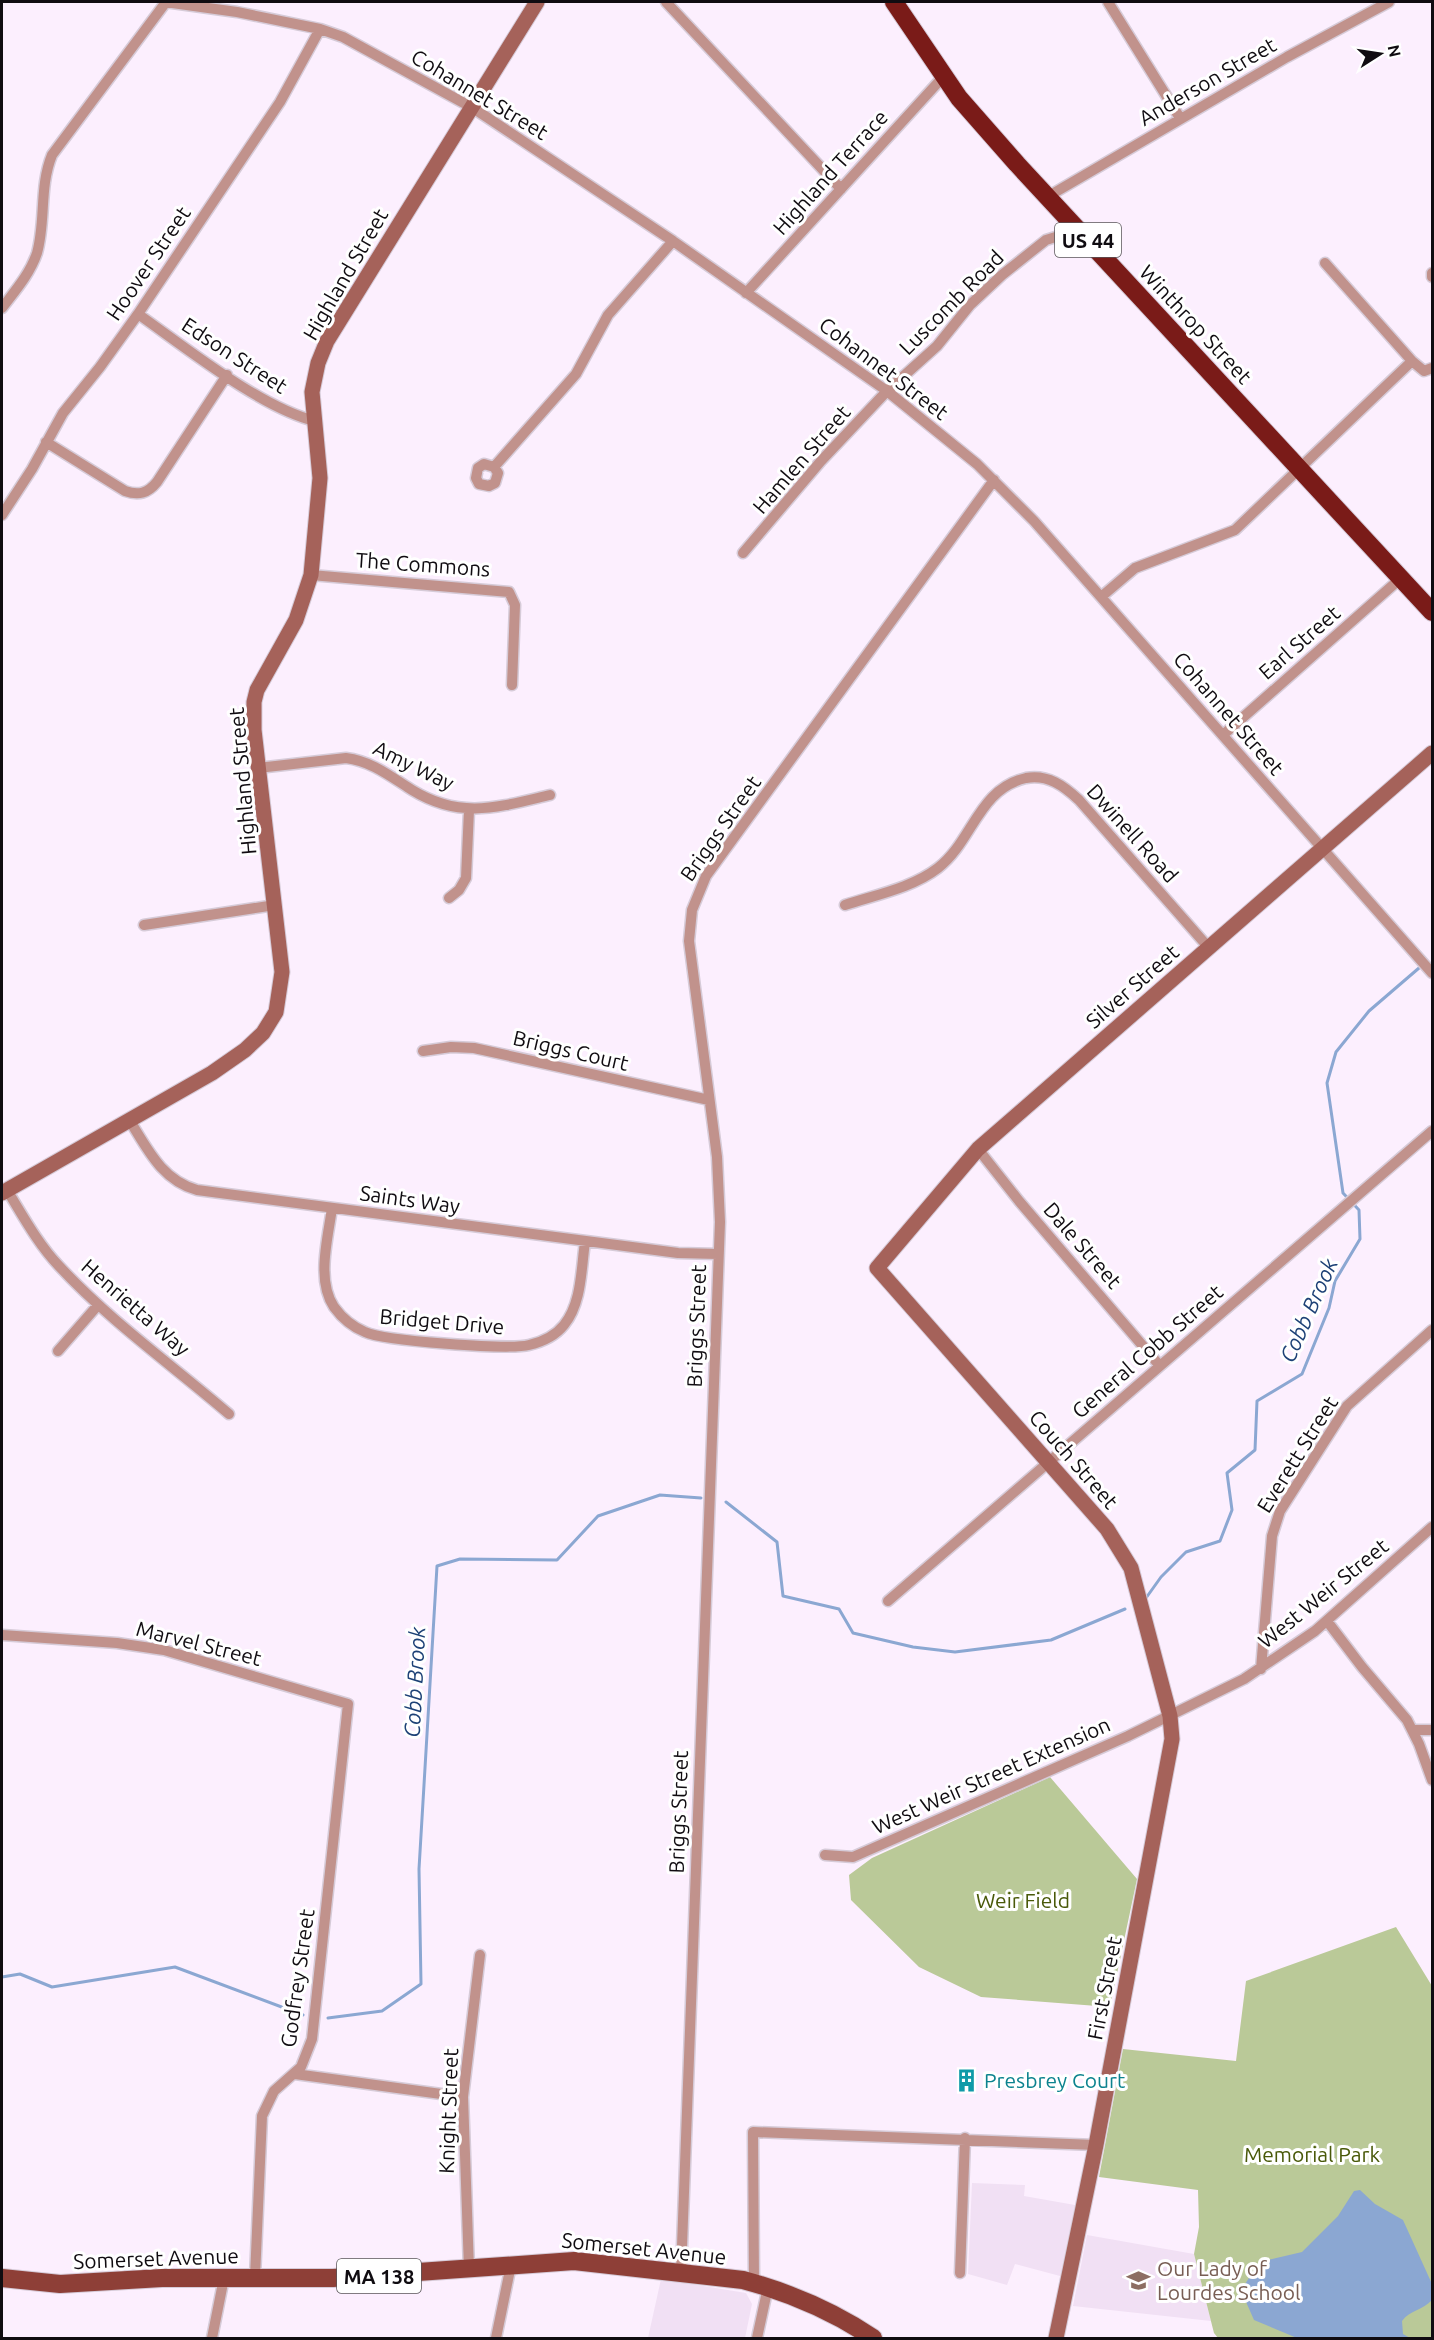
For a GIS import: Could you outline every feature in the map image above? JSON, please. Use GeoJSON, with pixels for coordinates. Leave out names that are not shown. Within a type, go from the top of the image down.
{"type":"FeatureCollection","features":[{"type":"Feature","properties":{"kind":"highway","name":"Winthrop Street"},"geometry":{"type":"LineString","coordinates":[[894,2],[959,98],[1047,197],[1432,612]]}},
{"type":"Feature","properties":{"kind":"main road","name":"Somerset Avenue"},"geometry":{"type":"LineString","coordinates":[[2,2278],[60,2283],[255,2277],[333,2278],[585,2262],[761,2285],[830,2311],[873,2338]]}},
{"type":"Feature","properties":{"kind":"street","name":"Cohannet Street"},"geometry":{"type":"LineString","coordinates":[[166,2],[237,12],[320,29],[343,37],[473,108],[673,241],[887,391],[994,480],[1101,597],[1432,973]]}},
{"type":"Feature","properties":{"kind":"street"},"geometry":{"type":"LineString","coordinates":[[2,308],[18,287],[36,255],[45,178],[52,155],[166,2]]}},
{"type":"Feature","properties":{"kind":"street","name":"Highland Street"},"geometry":{"type":"LineString","coordinates":[[4,1192],[229,1062],[255,1042],[267,1028],[276,1012],[282,985],[253,716],[257,690],[296,620],[310,575],[320,478],[312,392],[327,341],[473,108],[524,18],[537,2]]}},
{"type":"Feature","properties":{"kind":"street"},"geometry":{"type":"LineString","coordinates":[[666,2],[841,189]]}},
{"type":"Feature","properties":{"kind":"street"},"geometry":{"type":"LineString","coordinates":[[1108,2],[1180,118]]}},
{"type":"Feature","properties":{"kind":"street","name":"Anderson Street"},"geometry":{"type":"LineString","coordinates":[[1047,197],[1180,118],[1389,2]]}},
{"type":"Feature","properties":{"kind":"street","name":"Hoover Street"},"geometry":{"type":"LineString","coordinates":[[2,515],[63,413],[138,314],[280,102],[320,29]]}},
{"type":"Feature","properties":{"kind":"street","name":"Highland Terrace"},"geometry":{"type":"LineString","coordinates":[[746,293],[943,76]]}},
{"type":"Feature","properties":{"kind":"street","name":"Luscomb Road"},"geometry":{"type":"LineString","coordinates":[[887,391],[937,346],[970,305],[1002,275],[1046,240],[1078,230]]}},
{"type":"Feature","properties":{"kind":"street"},"geometry":{"type":"LineString","coordinates":[[494,467],[576,374],[608,315],[673,241]]}},
{"type":"Feature","properties":{"kind":"street"},"geometry":{"type":"LineString","coordinates":[[1325,263],[1412,361],[1424,371],[1432,368]]}},
{"type":"Feature","properties":{"kind":"street","name":"Edson Street"},"geometry":{"type":"LineString","coordinates":[[138,314],[227,375],[294,415],[315,421]]}},
{"type":"Feature","properties":{"kind":"street"},"geometry":{"type":"LineString","coordinates":[[1101,597],[1135,568],[1235,530],[1298,467],[1412,361]]}},
{"type":"Feature","properties":{"kind":"street"},"geometry":{"type":"LineString","coordinates":[[46,442],[120,489],[136,494],[145,492],[157,482],[227,375]]}},
{"type":"Feature","properties":{"kind":"street","name":"Hamlen Street"},"geometry":{"type":"LineString","coordinates":[[743,553],[821,461],[887,391]]}},
{"type":"Feature","properties":{"kind":"street","name":"Briggs Street"},"geometry":{"type":"LineString","coordinates":[[681,2273],[719,1189],[690,941],[692,910],[699,887],[994,480]]}},
{"type":"Feature","properties":{"kind":"street","name":"The Commons"},"geometry":{"type":"LineString","coordinates":[[310,575],[509,592],[515,605],[513,685]]}},
{"type":"Feature","properties":{"kind":"street","name":"Earl Street"},"geometry":{"type":"LineString","coordinates":[[1223,735],[1401,578]]}},
{"type":"Feature","properties":{"kind":"street","name":"Silver Street"},"geometry":{"type":"LineString","coordinates":[[877,1268],[978,1149],[1432,753]]}},
{"type":"Feature","properties":{"kind":"street","name":"Amy Way"},"geometry":{"type":"LineString","coordinates":[[258,768],[346,758],[358,759],[372,764],[417,793],[469,810],[487,810],[550,795]]}},
{"type":"Feature","properties":{"kind":"street","name":"Dwinell Road"},"geometry":{"type":"LineString","coordinates":[[844,905],[911,883],[936,869],[955,851],[992,796],[1010,783],[1042,777],[1062,785],[1079,800],[1209,948]]}},
{"type":"Feature","properties":{"kind":"street"},"geometry":{"type":"LineString","coordinates":[[449,898],[459,890],[466,878],[469,810]]}},
{"type":"Feature","properties":{"kind":"street"},"geometry":{"type":"LineString","coordinates":[[144,925],[275,905]]}},
{"type":"Feature","properties":{"kind":"street","name":"Briggs Court"},"geometry":{"type":"LineString","coordinates":[[423,1051],[451,1047],[474,1048],[709,1100]]}},
{"type":"Feature","properties":{"kind":"street","name":"Saints Way"},"geometry":{"type":"LineString","coordinates":[[130,1121],[158,1166],[185,1187],[585,1242],[678,1253],[718,1254]]}},
{"type":"Feature","properties":{"kind":"street","name":"General Cobb Street"},"geometry":{"type":"LineString","coordinates":[[888,1601],[1432,1131]]}},
{"type":"Feature","properties":{"kind":"street","name":"Dale Street"},"geometry":{"type":"LineString","coordinates":[[978,1149],[1019,1201],[1160,1366]]}},
{"type":"Feature","properties":{"kind":"street","name":"Henrietta Way"},"geometry":{"type":"LineString","coordinates":[[4,1192],[58,1264],[98,1305],[229,1414]]}},
{"type":"Feature","properties":{"kind":"street","name":"Bridget Drive"},"geometry":{"type":"LineString","coordinates":[[332,1208],[325,1276],[333,1305],[355,1327],[368,1334],[396,1339],[513,1347],[547,1339],[563,1326],[576,1305],[585,1242]]}},
{"type":"Feature","properties":{"kind":"street","name":"Couch Street"},"geometry":{"type":"LineString","coordinates":[[877,1268],[1107,1529],[1131,1568],[1170,1716]]}},
{"type":"Feature","properties":{"kind":"street"},"geometry":{"type":"LineString","coordinates":[[58,1351],[98,1305]]}},
{"type":"Feature","properties":{"kind":"street","name":"Everett Street"},"geometry":{"type":"LineString","coordinates":[[1261,1669],[1272,1536],[1280,1511],[1340,1414],[1361,1391],[1432,1330]]}},
{"type":"Feature","properties":{"kind":"street","name":"West Weir Street"},"geometry":{"type":"LineString","coordinates":[[1170,1716],[1261,1669],[1327,1621],[1432,1527]]}},
{"type":"Feature","properties":{"kind":"street"},"geometry":{"type":"LineString","coordinates":[[1327,1621],[1413,1730],[1432,1780]]}},
{"type":"Feature","properties":{"kind":"street","name":"Marvel Street"},"geometry":{"type":"LineString","coordinates":[[2,1635],[108,1642],[164,1650],[348,1704]]}},
{"type":"Feature","properties":{"kind":"street","name":"Godfrey Street"},"geometry":{"type":"LineString","coordinates":[[255,2277],[262,2116],[274,2091],[295,2074],[306,2059],[312,2039],[348,1704]]}},
{"type":"Feature","properties":{"kind":"street","name":"West Weir Street Extension"},"geometry":{"type":"LineString","coordinates":[[825,1855],[853,1857],[1170,1716]]}},
{"type":"Feature","properties":{"kind":"street","name":"First Street"},"geometry":{"type":"LineString","coordinates":[[1056,2338],[1096,2145],[1172,1739],[1170,1716]]}},
{"type":"Feature","properties":{"kind":"street"},"geometry":{"type":"LineString","coordinates":[[1413,1730],[1432,1730]]}},
{"type":"Feature","properties":{"kind":"street","name":"Knight Street"},"geometry":{"type":"LineString","coordinates":[[469,2269],[463,2097],[480,1955]]}},
{"type":"Feature","properties":{"kind":"street"},"geometry":{"type":"LineString","coordinates":[[295,2074],[463,2097]]}},
{"type":"Feature","properties":{"kind":"street"},"geometry":{"type":"LineString","coordinates":[[757,2338],[761,2285],[753,2132],[964,2138],[1096,2145]]}},
{"type":"Feature","properties":{"kind":"street"},"geometry":{"type":"LineString","coordinates":[[960,2273],[964,2138]]}},
{"type":"Feature","properties":{"kind":"street"},"geometry":{"type":"LineString","coordinates":[[496,2338],[511,2265]]}},
{"type":"Feature","properties":{"kind":"street"},"geometry":{"type":"LineString","coordinates":[[212,2338],[224,2278]]}},
{"type":"Feature","properties":{"kind":"shaded area"},"geometry":{"type":"Polygon","coordinates":[[[972,2183],[1025,2185],[1024,2196],[1075,2205],[1060,2276],[1015,2264],[1007,2285],[968,2274],[972,2183]]]}},
{"type":"Feature","properties":{"kind":"shaded area","name":"Our Lady of Lourdes School"},"geometry":{"type":"Polygon","coordinates":[[[1087,2235],[1194,2254],[1211,2321],[1073,2306],[1087,2235]]]}},
{"type":"Feature","properties":{"kind":"shaded area"},"geometry":{"type":"Polygon","coordinates":[[[661,2279],[746,2293],[752,2304],[745,2338],[648,2338],[661,2279]]]}},
{"type":"Feature","properties":{"kind":"green space","name":"Weir Field"},"geometry":{"type":"Polygon","coordinates":[[[1050,1777],[1137,1879],[1110,2007],[981,1997],[919,1967],[851,1900],[849,1875],[872,1858],[1050,1777]]]}},
{"type":"Feature","properties":{"kind":"green space","name":"Memorial Park"},"geometry":{"type":"Polygon","coordinates":[[[1396,1927],[1432,1986],[1432,2338],[1218,2338],[1214,2333],[1194,2254],[1199,2227],[1198,2190],[1099,2177],[1123,2049],[1236,2061],[1246,1981],[1396,1927]]]}},
{"type":"Feature","properties":{"kind":"water"},"geometry":{"type":"Polygon","coordinates":[[[1360,2190],[1375,2204],[1403,2220],[1432,2284],[1432,2300],[1402,2321],[1403,2334],[1410,2338],[1297,2338],[1254,2320],[1243,2295],[1245,2284],[1257,2266],[1264,2261],[1302,2252],[1338,2216],[1354,2191],[1360,2190]]]}},
{"type":"Feature","properties":{"kind":"waterway","name":"Cobb Brook"},"geometry":{"type":"LineString","coordinates":[[1146,1598],[1161,1577],[1186,1552],[1220,1541],[1232,1510],[1227,1473],[1255,1450],[1257,1401],[1302,1374],[1329,1308],[1335,1281],[1360,1239],[1359,1210],[1343,1193],[1327,1083],[1336,1052],[1369,1011],[1419,968]]}},
{"type":"Feature","properties":{"kind":"waterway","name":"Cobb Brook"},"geometry":{"type":"LineString","coordinates":[[328,2018],[382,2011],[421,1984],[419,1869],[437,1566],[460,1559],[557,1560],[598,1516],[660,1495],[701,1498]]}},
{"type":"Feature","properties":{"kind":"waterway","name":"Cobb Brook"},"geometry":{"type":"LineString","coordinates":[[726,1502],[777,1542],[783,1596],[839,1609],[853,1633],[913,1647],[955,1652],[1051,1640],[1125,1609]]}},
{"type":"Feature","properties":{"kind":"waterway","name":"Cobb Brook"},"geometry":{"type":"LineString","coordinates":[[2,1977],[20,1974],[52,1987],[175,1967],[303,2015]]}},
{"type":"Feature","properties":{"kind":"place","name":"Presbrey Court"},"geometry":{"type":"Point","coordinates":[966,2080]}},
{"type":"Feature","properties":{"kind":"place","name":"Our Lady of Lourdes School"},"geometry":{"type":"Point","coordinates":[1139,2280]}}]}
